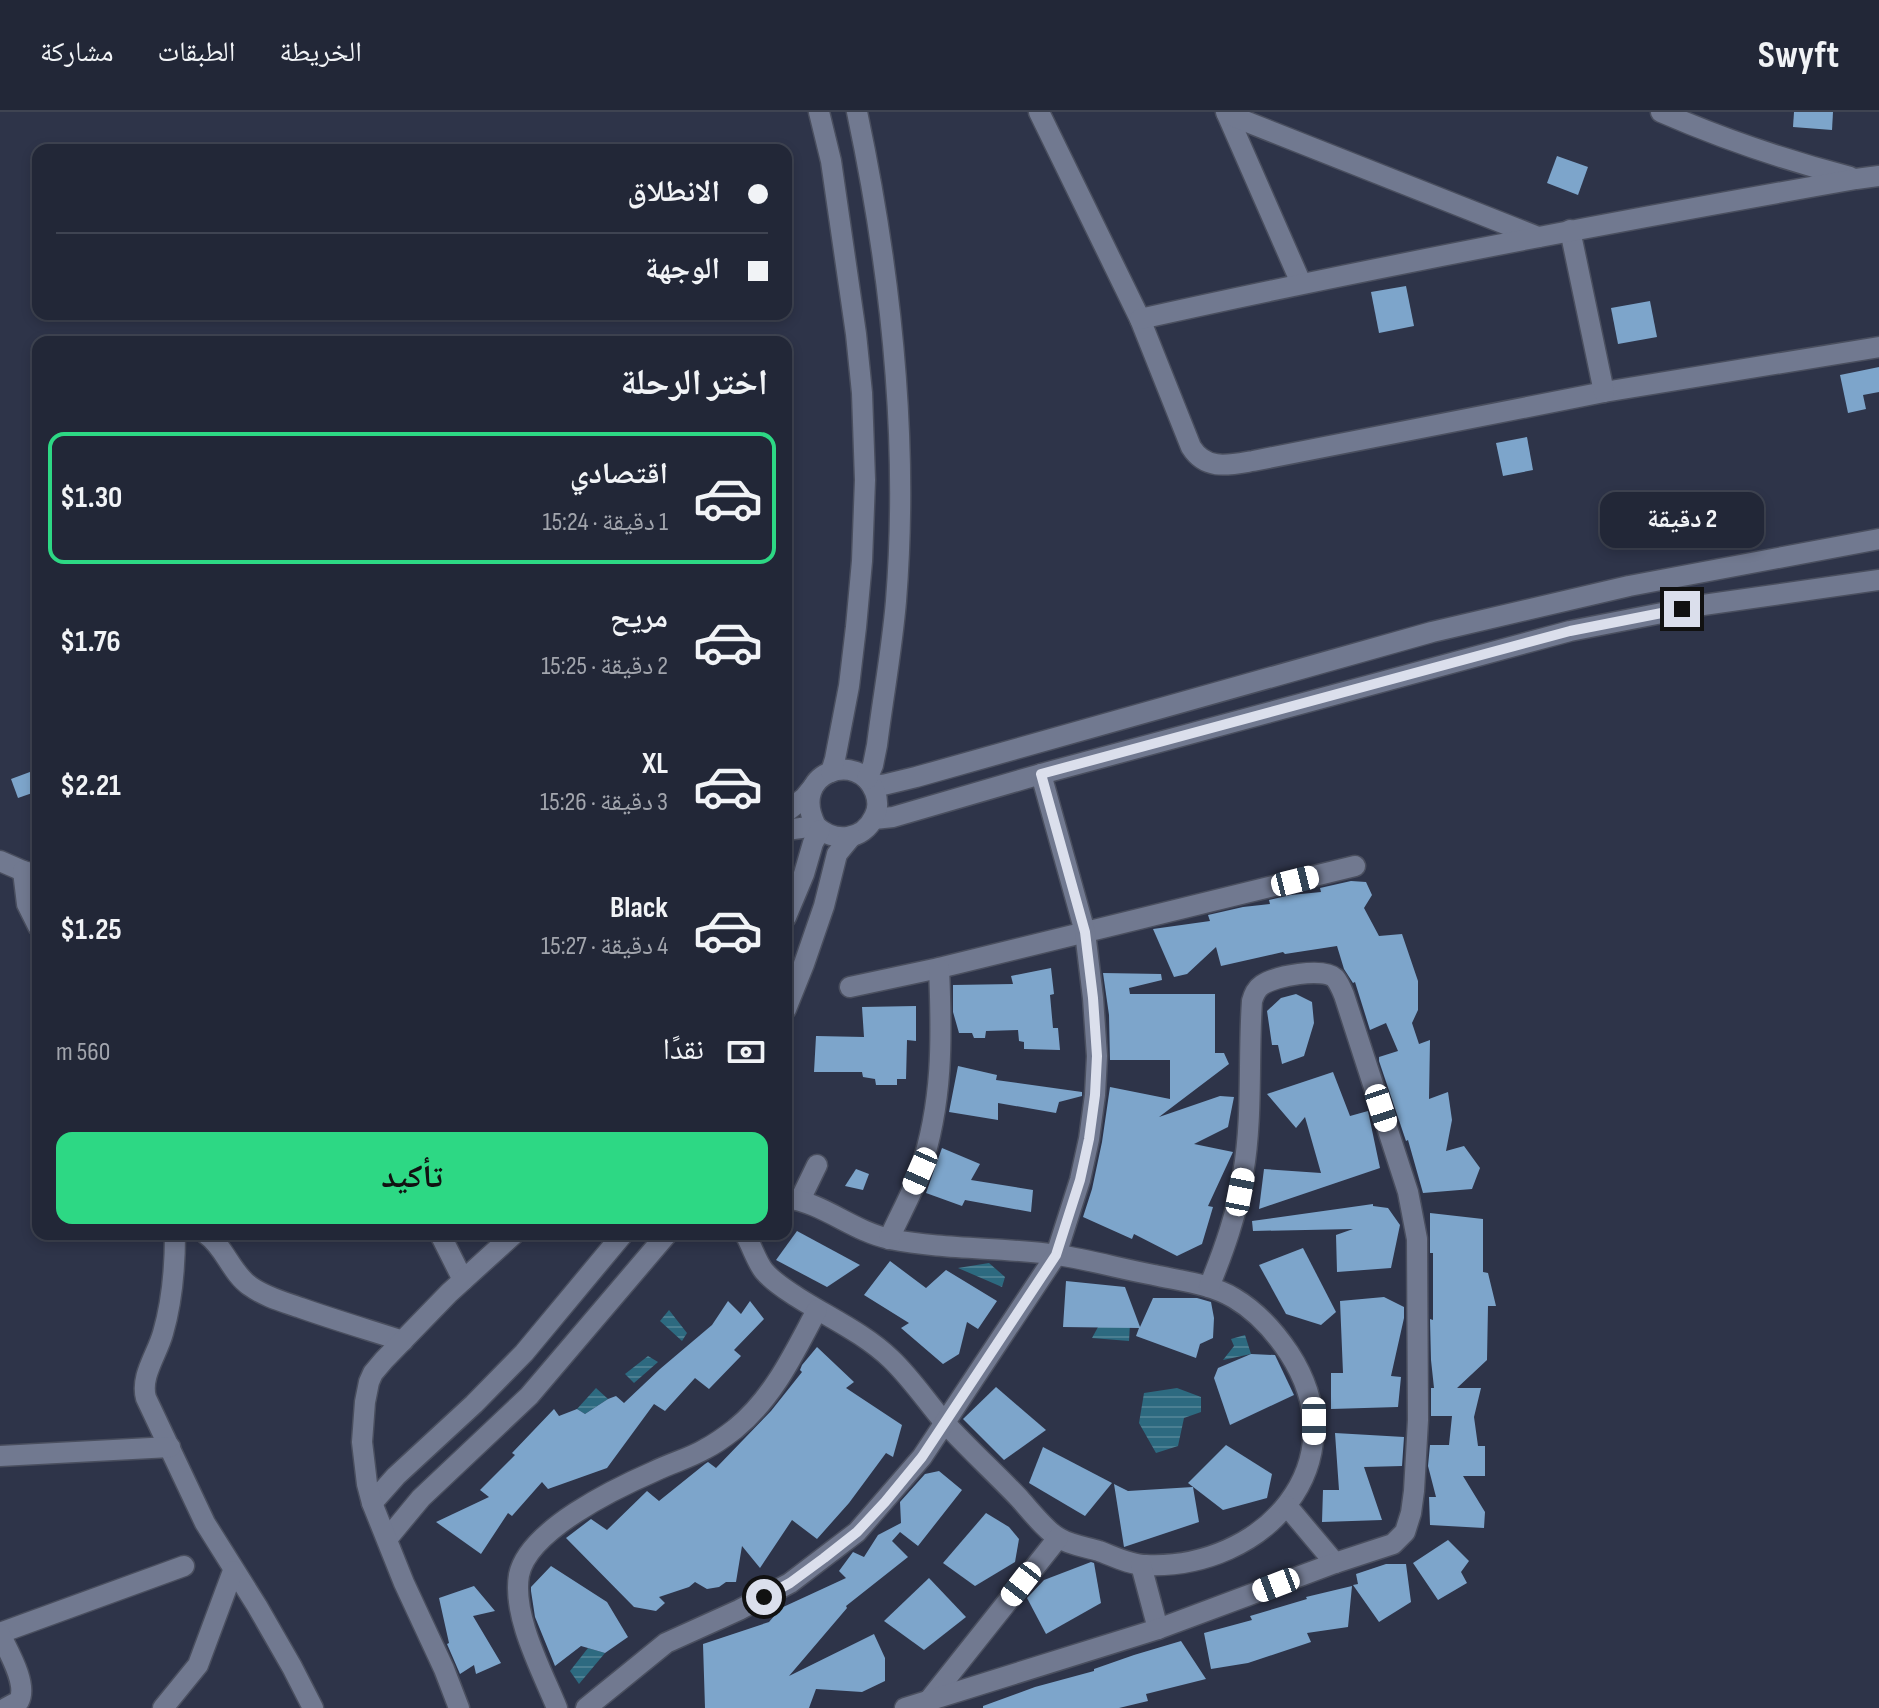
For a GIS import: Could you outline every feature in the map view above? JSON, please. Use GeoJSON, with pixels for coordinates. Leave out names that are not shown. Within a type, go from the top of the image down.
{"type":"FeatureCollection","features":[{"type":"Feature","properties":{"kind":"street"},"geometry":{"type":"LineString","coordinates":[[819,112],[831,161],[856,334],[865,480],[851,671],[831,772]]}},
{"type":"Feature","properties":{"kind":"street"},"geometry":{"type":"LineString","coordinates":[[813,787],[808,800],[810,814],[818,828],[829,836],[851,837],[865,830],[874,819],[877,801],[869,782],[896,603],[900,464],[893,341],[873,185],[857,112]]}},
{"type":"Feature","properties":{"kind":"street"},"geometry":{"type":"LineString","coordinates":[[1039,112],[1140,319],[1191,447],[1205,462],[1230,464],[1275,457],[1604,392],[1879,347]]}},
{"type":"Feature","properties":{"kind":"street"},"geometry":{"type":"LineString","coordinates":[[1661,112],[1759,151],[1856,179]]}},
{"type":"Feature","properties":{"kind":"street"},"geometry":{"type":"LineString","coordinates":[[1227,113],[1301,283]]}},
{"type":"Feature","properties":{"kind":"street"},"geometry":{"type":"LineString","coordinates":[[1227,113],[1538,237]]}},
{"type":"Feature","properties":{"kind":"street"},"geometry":{"type":"LineString","coordinates":[[1140,319],[1301,283],[1570,230],[1879,176]]}},
{"type":"Feature","properties":{"kind":"street"},"geometry":{"type":"LineString","coordinates":[[1570,230],[1604,392]]}},
{"type":"Feature","properties":{"kind":"street"},"geometry":{"type":"LineString","coordinates":[[792,807],[820,778],[831,772],[850,770],[869,782],[883,785],[1432,632],[1629,586],[1879,539]]}},
{"type":"Feature","properties":{"kind":"street"},"geometry":{"type":"LineString","coordinates":[[874,819],[893,817],[1570,631],[1703,605],[1879,580]]}},
{"type":"Feature","properties":{"kind":"street"},"geometry":{"type":"LineString","coordinates":[[586,1708],[666,1643],[790,1583],[857,1532],[922,1457],[1056,1255],[1080,1180],[1089,1139],[1097,1056],[1085,932],[1041,774]]}},
{"type":"Feature","properties":{"kind":"street"},"geometry":{"type":"LineString","coordinates":[[792,830],[818,828]]}},
{"type":"Feature","properties":{"kind":"street"},"geometry":{"type":"LineString","coordinates":[[792,903],[818,828]]}},
{"type":"Feature","properties":{"kind":"street"},"geometry":{"type":"LineString","coordinates":[[792,994],[824,906],[837,854],[851,837]]}},
{"type":"Feature","properties":{"kind":"street"},"geometry":{"type":"LineString","coordinates":[[0,861],[30,873],[27,904],[32,914]]}},
{"type":"Feature","properties":{"kind":"street"},"geometry":{"type":"LineString","coordinates":[[850,987],[1355,866]]}},
{"type":"Feature","properties":{"kind":"street"},"geometry":{"type":"LineString","coordinates":[[889,1239],[920,1171],[933,1121],[941,1076],[939,968]]}},
{"type":"Feature","properties":{"kind":"street"},"geometry":{"type":"LineString","coordinates":[[905,1708],[1158,1629],[1393,1544],[1403,1535],[1409,1523],[1414,1491],[1418,1420],[1417,1239],[1408,1192],[1344,995],[1334,978],[1328,975],[1313,973],[1272,980],[1255,991],[1244,1173],[1228,1239],[1209,1287]]}},
{"type":"Feature","properties":{"kind":"street"},"geometry":{"type":"LineString","coordinates":[[748,1240],[760,1267],[772,1280],[891,1358],[944,1422],[1058,1538],[1141,1565],[1193,1562],[1234,1546],[1268,1526],[1287,1506],[1297,1490],[1314,1444],[1311,1401],[1305,1382],[1280,1340],[1234,1298],[1209,1287],[1056,1255],[889,1239],[864,1231],[818,1206],[793,1199],[817,1165]]}},
{"type":"Feature","properties":{"kind":"street"},"geometry":{"type":"LineString","coordinates":[[175,1240],[167,1316],[145,1381],[144,1391],[149,1408],[205,1523],[257,1606],[313,1708]]}},
{"type":"Feature","properties":{"kind":"street"},"geometry":{"type":"LineString","coordinates":[[214,1240],[248,1286],[309,1311],[403,1341]]}},
{"type":"Feature","properties":{"kind":"street"},"geometry":{"type":"LineString","coordinates":[[443,1240],[463,1280]]}},
{"type":"Feature","properties":{"kind":"street"},"geometry":{"type":"LineString","coordinates":[[459,1708],[372,1503],[362,1442],[367,1391],[373,1373],[463,1280],[507,1240]]}},
{"type":"Feature","properties":{"kind":"street"},"geometry":{"type":"LineString","coordinates":[[372,1503],[415,1457],[524,1353],[618,1240]]}},
{"type":"Feature","properties":{"kind":"street"},"geometry":{"type":"LineString","coordinates":[[387,1539],[421,1498],[529,1396],[662,1240]]}},
{"type":"Feature","properties":{"kind":"street"},"geometry":{"type":"LineString","coordinates":[[557,1708],[525,1627],[518,1594],[524,1561],[553,1530],[603,1495],[704,1450],[734,1430],[757,1409],[775,1386],[817,1310]]}},
{"type":"Feature","properties":{"kind":"street"},"geometry":{"type":"LineString","coordinates":[[0,1456],[170,1447]]}},
{"type":"Feature","properties":{"kind":"street"},"geometry":{"type":"LineString","coordinates":[[1287,1506],[1335,1563]]}},
{"type":"Feature","properties":{"kind":"street"},"geometry":{"type":"LineString","coordinates":[[930,1699],[1058,1538]]}},
{"type":"Feature","properties":{"kind":"street"},"geometry":{"type":"LineString","coordinates":[[1141,1565],[1158,1629]]}},
{"type":"Feature","properties":{"kind":"street"},"geometry":{"type":"LineString","coordinates":[[6,1708],[19,1701],[23,1690],[0,1634],[184,1566]]}},
{"type":"Feature","properties":{"kind":"street"},"geometry":{"type":"LineString","coordinates":[[163,1708],[198,1665],[233,1571]]}},
{"type":"Feature","properties":{"kind":"water"},"geometry":{"type":"Polygon","coordinates":[[[989,1263],[1005,1277],[1002,1287],[958,1268],[989,1263]]]}},
{"type":"Feature","properties":{"kind":"water"},"geometry":{"type":"Polygon","coordinates":[[[669,1310],[687,1333],[682,1341],[660,1321],[669,1310]]]}},
{"type":"Feature","properties":{"kind":"water"},"geometry":{"type":"Polygon","coordinates":[[[1130,1324],[1129,1341],[1092,1338],[1098,1327],[1130,1324]]]}},
{"type":"Feature","properties":{"kind":"water"},"geometry":{"type":"Polygon","coordinates":[[[1245,1335],[1251,1354],[1223,1360],[1234,1346],[1231,1339],[1245,1335]]]}},
{"type":"Feature","properties":{"kind":"water"},"geometry":{"type":"Polygon","coordinates":[[[648,1356],[658,1362],[634,1383],[625,1374],[648,1356]]]}},
{"type":"Feature","properties":{"kind":"water"},"geometry":{"type":"Polygon","coordinates":[[[596,1388],[608,1399],[585,1414],[577,1409],[596,1388]]]}},
{"type":"Feature","properties":{"kind":"water"},"geometry":{"type":"Polygon","coordinates":[[[1177,1388],[1201,1397],[1201,1412],[1184,1418],[1178,1446],[1156,1453],[1139,1423],[1144,1393],[1177,1388]]]}},
{"type":"Feature","properties":{"kind":"water"},"geometry":{"type":"Polygon","coordinates":[[[588,1648],[605,1653],[579,1684],[570,1671],[588,1648]]]}},
{"type":"Feature","properties":{"kind":"building"},"geometry":{"type":"Polygon","coordinates":[[[1794,112],[1833,112],[1832,130],[1793,127],[1794,112]]]}},
{"type":"Feature","properties":{"kind":"building"},"geometry":{"type":"Polygon","coordinates":[[[1557,156],[1588,167],[1578,195],[1547,183],[1557,156]]]}},
{"type":"Feature","properties":{"kind":"building"},"geometry":{"type":"Polygon","coordinates":[[[1406,286],[1414,326],[1379,333],[1371,292],[1406,286]]]}},
{"type":"Feature","properties":{"kind":"building"},"geometry":{"type":"Polygon","coordinates":[[[1650,301],[1657,337],[1618,344],[1611,308],[1650,301]]]}},
{"type":"Feature","properties":{"kind":"building"},"geometry":{"type":"Polygon","coordinates":[[[1879,367],[1879,392],[1863,395],[1866,409],[1848,413],[1840,375],[1879,367]]]}},
{"type":"Feature","properties":{"kind":"building"},"geometry":{"type":"Polygon","coordinates":[[[1527,437],[1533,470],[1503,476],[1496,443],[1527,437]]]}},
{"type":"Feature","properties":{"kind":"building"},"geometry":{"type":"Polygon","coordinates":[[[1738,511],[1741,525],[1721,529],[1718,515],[1738,511]]]}},
{"type":"Feature","properties":{"kind":"building"},"geometry":{"type":"Polygon","coordinates":[[[32,771],[32,793],[18,798],[11,779],[32,771]]]}},
{"type":"Feature","properties":{"kind":"building"},"geometry":{"type":"Polygon","coordinates":[[[1351,881],[1366,882],[1372,895],[1364,908],[1379,936],[1402,934],[1418,981],[1418,1010],[1412,1023],[1419,1044],[1430,1040],[1429,1099],[1448,1092],[1452,1120],[1446,1151],[1464,1146],[1480,1168],[1472,1189],[1423,1193],[1408,1140],[1379,1061],[1379,1057],[1398,1051],[1386,1023],[1370,1030],[1355,982],[1344,969],[1337,946],[1283,952],[1221,966],[1216,947],[1187,974],[1174,977],[1153,929],[1210,921],[1208,915],[1270,904],[1269,900],[1291,895],[1321,892],[1320,888],[1351,881]]]}},
{"type":"Feature","properties":{"kind":"building"},"geometry":{"type":"Polygon","coordinates":[[[1051,968],[1053,1028],[1058,1028],[1060,1050],[1024,1049],[1018,1030],[986,1031],[985,1038],[974,1038],[972,1033],[959,1033],[953,1012],[953,985],[1013,984],[1011,976],[1051,968]]]}},
{"type":"Feature","properties":{"kind":"building"},"geometry":{"type":"Polygon","coordinates":[[[1103,973],[1161,974],[1162,980],[1129,988],[1130,994],[1215,994],[1215,1053],[1224,1053],[1229,1064],[1159,1117],[1220,1096],[1234,1097],[1228,1127],[1194,1144],[1233,1152],[1208,1206],[1213,1207],[1202,1244],[1177,1256],[1134,1234],[1132,1239],[1083,1217],[1102,1142],[1110,1087],[1170,1099],[1170,1060],[1110,1060],[1109,1015],[1103,973]]]}},
{"type":"Feature","properties":{"kind":"building"},"geometry":{"type":"Polygon","coordinates":[[[1296,994],[1312,1002],[1314,1023],[1304,1056],[1282,1064],[1278,1045],[1272,1045],[1267,1011],[1281,998],[1296,994]]]}},
{"type":"Feature","properties":{"kind":"building"},"geometry":{"type":"Polygon","coordinates":[[[916,1006],[916,1041],[907,1040],[906,1079],[897,1079],[897,1085],[876,1085],[875,1079],[863,1077],[862,1072],[814,1072],[816,1036],[864,1037],[862,1007],[916,1006]]]}},
{"type":"Feature","properties":{"kind":"building"},"geometry":{"type":"Polygon","coordinates":[[[958,1066],[997,1075],[996,1080],[1082,1092],[1082,1096],[1059,1102],[1056,1113],[998,1103],[998,1120],[949,1112],[958,1066]]]}},
{"type":"Feature","properties":{"kind":"building"},"geometry":{"type":"Polygon","coordinates":[[[1333,1072],[1350,1116],[1368,1111],[1380,1168],[1259,1209],[1264,1169],[1321,1173],[1305,1117],[1296,1128],[1267,1094],[1333,1072]]]}},
{"type":"Feature","properties":{"kind":"building"},"geometry":{"type":"Polygon","coordinates":[[[942,1148],[980,1164],[971,1180],[1033,1190],[1031,1212],[965,1200],[962,1206],[926,1193],[942,1148]]]}},
{"type":"Feature","properties":{"kind":"building"},"geometry":{"type":"Polygon","coordinates":[[[856,1169],[869,1174],[863,1190],[845,1186],[856,1169]]]}},
{"type":"Feature","properties":{"kind":"building"},"geometry":{"type":"Polygon","coordinates":[[[1373,1204],[1388,1208],[1400,1225],[1391,1268],[1337,1272],[1336,1235],[1353,1229],[1253,1231],[1252,1221],[1373,1204]]]}},
{"type":"Feature","properties":{"kind":"building"},"geometry":{"type":"Polygon","coordinates":[[[1430,1213],[1483,1219],[1483,1272],[1488,1273],[1496,1306],[1488,1306],[1487,1360],[1457,1388],[1481,1388],[1474,1417],[1478,1446],[1485,1446],[1485,1476],[1463,1476],[1485,1512],[1484,1528],[1430,1525],[1429,1497],[1436,1497],[1428,1466],[1430,1445],[1449,1445],[1452,1416],[1431,1416],[1431,1388],[1434,1388],[1430,1319],[1433,1320],[1430,1213]]]}},
{"type":"Feature","properties":{"kind":"building"},"geometry":{"type":"Polygon","coordinates":[[[797,1231],[860,1265],[827,1287],[776,1260],[797,1231]]]}},
{"type":"Feature","properties":{"kind":"building"},"geometry":{"type":"Polygon","coordinates":[[[1303,1248],[1336,1312],[1321,1325],[1286,1314],[1259,1265],[1303,1248]]]}},
{"type":"Feature","properties":{"kind":"building"},"geometry":{"type":"Polygon","coordinates":[[[890,1261],[926,1288],[946,1270],[997,1301],[978,1329],[967,1322],[959,1354],[943,1364],[901,1328],[909,1323],[864,1295],[890,1261]]]}},
{"type":"Feature","properties":{"kind":"building"},"geometry":{"type":"Polygon","coordinates":[[[1066,1281],[1125,1287],[1140,1327],[1153,1298],[1197,1298],[1211,1302],[1213,1338],[1200,1344],[1196,1358],[1136,1336],[1139,1328],[1063,1327],[1066,1281]]]}},
{"type":"Feature","properties":{"kind":"building"},"geometry":{"type":"Polygon","coordinates":[[[1384,1297],[1404,1307],[1391,1376],[1401,1377],[1398,1407],[1331,1409],[1331,1373],[1343,1373],[1340,1301],[1384,1297]]]}},
{"type":"Feature","properties":{"kind":"building"},"geometry":{"type":"Polygon","coordinates":[[[728,1301],[741,1314],[750,1301],[764,1319],[734,1350],[741,1356],[709,1389],[695,1378],[665,1411],[654,1404],[607,1468],[548,1489],[542,1482],[512,1516],[508,1513],[481,1554],[436,1522],[489,1497],[480,1490],[554,1409],[559,1416],[577,1409],[585,1414],[616,1396],[624,1403],[712,1325],[728,1301]]]}},
{"type":"Feature","properties":{"kind":"building"},"geometry":{"type":"Polygon","coordinates":[[[817,1347],[854,1382],[846,1388],[902,1425],[893,1457],[886,1453],[849,1503],[817,1539],[792,1520],[760,1568],[742,1546],[736,1582],[707,1589],[695,1582],[659,1597],[665,1603],[656,1611],[634,1607],[566,1538],[591,1519],[607,1530],[647,1491],[659,1501],[708,1462],[716,1468],[771,1411],[802,1372],[802,1365],[817,1347]]]}},
{"type":"Feature","properties":{"kind":"building"},"geometry":{"type":"Polygon","coordinates":[[[1251,1354],[1275,1355],[1294,1395],[1230,1425],[1214,1378],[1218,1368],[1251,1354]]]}},
{"type":"Feature","properties":{"kind":"building"},"geometry":{"type":"Polygon","coordinates":[[[996,1387],[1046,1430],[1004,1460],[963,1419],[996,1387]]]}},
{"type":"Feature","properties":{"kind":"building"},"geometry":{"type":"Polygon","coordinates":[[[1335,1433],[1404,1437],[1402,1466],[1364,1467],[1382,1520],[1322,1522],[1323,1490],[1339,1490],[1335,1433]]]}},
{"type":"Feature","properties":{"kind":"building"},"geometry":{"type":"Polygon","coordinates":[[[1226,1445],[1272,1474],[1267,1498],[1223,1510],[1188,1483],[1226,1445]]]}},
{"type":"Feature","properties":{"kind":"building"},"geometry":{"type":"Polygon","coordinates":[[[1043,1447],[1112,1483],[1085,1516],[1029,1483],[1043,1447]]]}},
{"type":"Feature","properties":{"kind":"building"},"geometry":{"type":"Polygon","coordinates":[[[939,1471],[962,1490],[918,1546],[900,1532],[892,1541],[908,1557],[846,1606],[789,1676],[874,1634],[885,1658],[885,1681],[862,1692],[816,1689],[809,1708],[705,1708],[703,1644],[769,1622],[781,1608],[846,1578],[839,1571],[853,1552],[864,1557],[878,1535],[901,1523],[900,1502],[925,1474],[939,1471]]]}},
{"type":"Feature","properties":{"kind":"building"},"geometry":{"type":"Polygon","coordinates":[[[1114,1484],[1128,1491],[1193,1487],[1199,1522],[1124,1547],[1114,1484]]]}},
{"type":"Feature","properties":{"kind":"building"},"geometry":{"type":"Polygon","coordinates":[[[986,1513],[1009,1527],[1019,1539],[1015,1562],[975,1586],[943,1563],[986,1513]]]}},
{"type":"Feature","properties":{"kind":"building"},"geometry":{"type":"Polygon","coordinates":[[[1448,1540],[1469,1561],[1461,1572],[1467,1583],[1438,1600],[1413,1563],[1448,1540]]]}},
{"type":"Feature","properties":{"kind":"building"},"geometry":{"type":"Polygon","coordinates":[[[1094,1563],[1101,1603],[1046,1634],[1027,1598],[1044,1580],[1094,1563]]]}},
{"type":"Feature","properties":{"kind":"building"},"geometry":{"type":"Polygon","coordinates":[[[1386,1564],[1406,1564],[1411,1602],[1379,1622],[1353,1585],[1358,1584],[1356,1574],[1386,1564]]]}},
{"type":"Feature","properties":{"kind":"building"},"geometry":{"type":"Polygon","coordinates":[[[551,1566],[607,1602],[628,1637],[605,1653],[581,1646],[555,1666],[535,1617],[531,1591],[531,1587],[551,1566]]]}},
{"type":"Feature","properties":{"kind":"building"},"geometry":{"type":"Polygon","coordinates":[[[929,1578],[966,1617],[924,1650],[884,1621],[929,1578]]]}},
{"type":"Feature","properties":{"kind":"building"},"geometry":{"type":"Polygon","coordinates":[[[474,1586],[495,1611],[473,1616],[501,1663],[476,1674],[474,1665],[460,1674],[447,1644],[439,1598],[474,1586]]]}},
{"type":"Feature","properties":{"kind":"building"},"geometry":{"type":"Polygon","coordinates":[[[1352,1586],[1348,1627],[1307,1633],[1311,1642],[1248,1663],[1211,1669],[1204,1633],[1252,1620],[1250,1616],[1306,1597],[1352,1586]]]}},
{"type":"Feature","properties":{"kind":"building"},"geometry":{"type":"Polygon","coordinates":[[[1181,1641],[1206,1679],[1146,1694],[1148,1701],[1119,1708],[983,1708],[1035,1687],[1094,1671],[1181,1641]]]}},
{"type":"Feature","properties":{"kind":"route"},"geometry":{"type":"LineString","coordinates":[[764,1597],[790,1583],[824,1558],[857,1532],[885,1502],[922,1457],[1056,1255],[1080,1180],[1089,1139],[1097,1056],[1085,932],[1041,774],[1570,631],[1682,609]]}}]}
